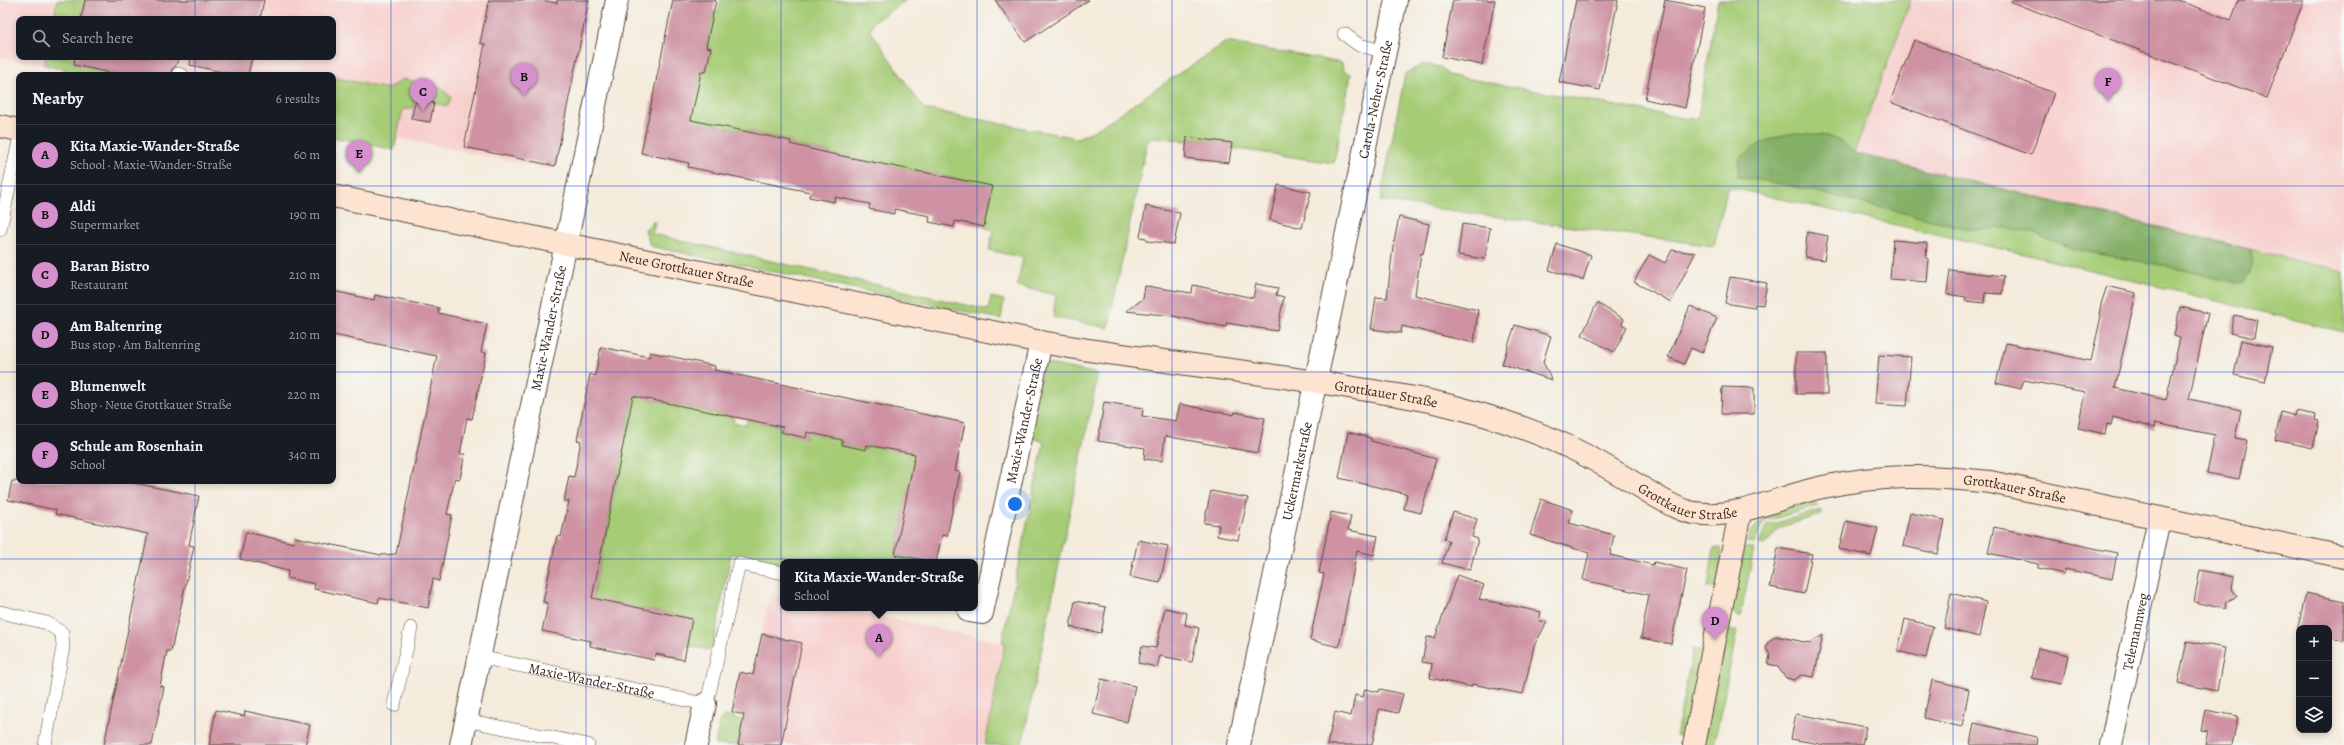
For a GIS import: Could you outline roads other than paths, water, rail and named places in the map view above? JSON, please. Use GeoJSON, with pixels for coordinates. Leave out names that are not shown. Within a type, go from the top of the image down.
{"type":"FeatureCollection","features":[{"type":"Feature","properties":{"kind":"street","name":"Maxie-Wander-Straße"},"geometry":{"type":"LineString","coordinates":[[461,745],[617,0]]}},
{"type":"Feature","properties":{"kind":"street","name":"Carola-Neher-Straße"},"geometry":{"type":"LineString","coordinates":[[1355,198],[1396,0]]}},
{"type":"Feature","properties":{"kind":"street"},"geometry":{"type":"LineString","coordinates":[[0,126],[16,129]]}},
{"type":"Feature","properties":{"kind":"street","name":"Neue Grottkauer Straße"},"geometry":{"type":"LineString","coordinates":[[336,197],[1041,342]]}},
{"type":"Feature","properties":{"kind":"street","name":"Uckermarkstraße"},"geometry":{"type":"LineString","coordinates":[[1239,745],[1355,198]]}},
{"type":"Feature","properties":{"kind":"street","name":"Maxie-Wander-Straße"},"geometry":{"type":"LineString","coordinates":[[972,611],[982,613],[1041,342]]}},
{"type":"Feature","properties":{"kind":"street","name":"Grottkauer Straße"},"geometry":{"type":"LineString","coordinates":[[1041,342],[1091,351],[1315,381],[1406,396],[1469,410],[1554,440],[1585,455],[1670,504],[1691,513],[1713,515],[1740,513],[1780,498],[1829,486],[1873,478],[1935,476],[1990,482],[2344,558]]}},
{"type":"Feature","properties":{"kind":"street"},"geometry":{"type":"LineString","coordinates":[[1694,745],[1740,513]]}},
{"type":"Feature","properties":{"kind":"street","name":"Telemannweg"},"geometry":{"type":"LineString","coordinates":[[2111,745],[2160,519]]}},
{"type":"Feature","properties":{"kind":"street"},"geometry":{"type":"LineString","coordinates":[[696,745],[705,704]]}},
{"type":"Feature","properties":{"kind":"lane"},"geometry":{"type":"LineString","coordinates":[[1344,34],[1359,45],[1386,52]]}},
{"type":"Feature","properties":{"kind":"lane"},"geometry":{"type":"LineString","coordinates":[[0,230],[16,155]]}},
{"type":"Feature","properties":{"kind":"lane"},"geometry":{"type":"LineString","coordinates":[[705,704],[709,694],[739,564],[780,572]]}},
{"type":"Feature","properties":{"kind":"lane"},"geometry":{"type":"LineString","coordinates":[[0,612],[47,623],[62,633],[64,646],[45,745]]}},
{"type":"Feature","properties":{"kind":"lane"},"geometry":{"type":"LineString","coordinates":[[394,704],[411,628]]}},
{"type":"Feature","properties":{"kind":"lane","name":"Maxie-Wander-Straße"},"geometry":{"type":"LineString","coordinates":[[479,657],[705,704]]}},
{"type":"Feature","properties":{"kind":"lane"},"geometry":{"type":"LineString","coordinates":[[466,720],[588,745]]}},
{"type":"Feature","properties":{"kind":"place","name":"Aldi"},"geometry":{"type":"Point","coordinates":[524,96]}},
{"type":"Feature","properties":{"kind":"place","name":"Schule am Rosenhain"},"geometry":{"type":"Point","coordinates":[2108,101]}},
{"type":"Feature","properties":{"kind":"place","name":"Baran Bistro"},"geometry":{"type":"Point","coordinates":[423,111]}},
{"type":"Feature","properties":{"kind":"place","name":"Blumenwelt"},"geometry":{"type":"Point","coordinates":[359,173]}},
{"type":"Feature","properties":{"kind":"place","name":"Am Baltenring"},"geometry":{"type":"Point","coordinates":[1715,640]}},
{"type":"Feature","properties":{"kind":"place","name":"Kita Maxie-Wander-Straße"},"geometry":{"type":"Point","coordinates":[879,657]}}]}
